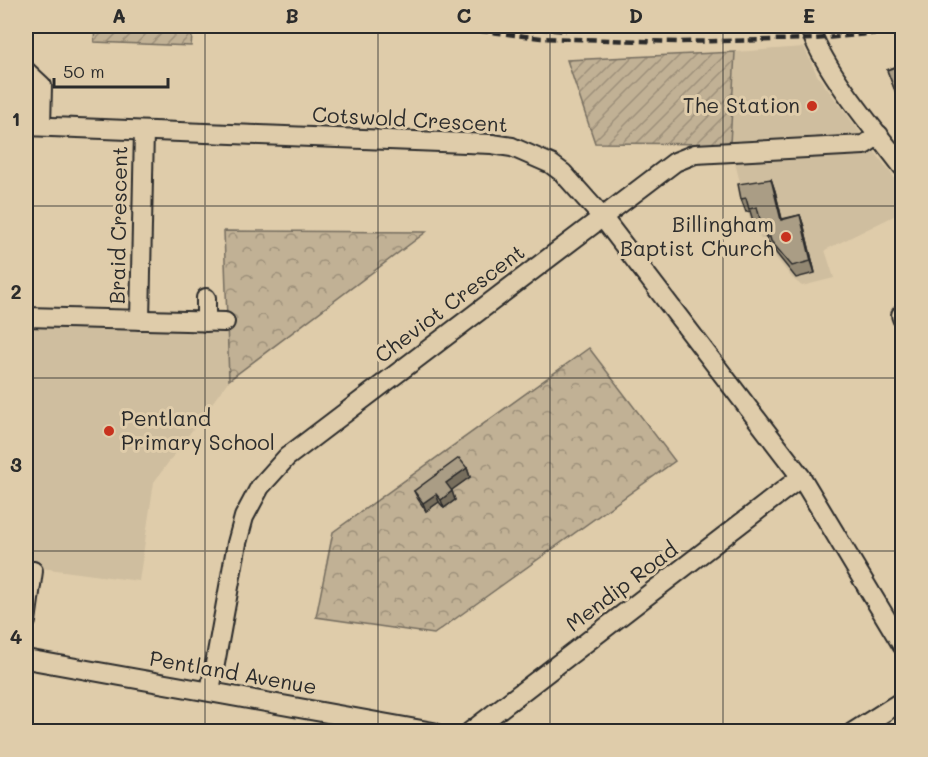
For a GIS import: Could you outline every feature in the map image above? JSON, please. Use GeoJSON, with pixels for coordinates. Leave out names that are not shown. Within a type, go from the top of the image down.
{"type":"FeatureCollection","features":[{"type":"Feature","properties":{"kind":"street"},"geometry":{"type":"LineString","coordinates":[[809,26],[839,80],[903,166]]}},
{"type":"Feature","properties":{"kind":"street"},"geometry":{"type":"LineString","coordinates":[[26,70],[42,86],[33,126]]}},
{"type":"Feature","properties":{"kind":"street","name":"Cotswold Crescent"},"geometry":{"type":"LineString","coordinates":[[33,126],[492,144],[512,147],[542,159],[563,173],[603,218],[801,477],[903,645]]}},
{"type":"Feature","properties":{"kind":"street","name":"Braid Crescent"},"geometry":{"type":"LineString","coordinates":[[140,320],[144,131]]}},
{"type":"Feature","properties":{"kind":"street","name":"Cheviot Crescent"},"geometry":{"type":"LineString","coordinates":[[210,691],[237,543],[244,518],[260,487],[287,457],[675,162],[695,154],[864,145],[879,135]]}},
{"type":"Feature","properties":{"kind":"street"},"geometry":{"type":"LineString","coordinates":[[206,298],[206,322]]}},
{"type":"Feature","properties":{"kind":"street","name":"Braid Crescent"},"geometry":{"type":"LineString","coordinates":[[26,317],[225,322]]}},
{"type":"Feature","properties":{"kind":"street","name":"Mendip Road"},"geometry":{"type":"LineString","coordinates":[[470,732],[801,477]]}},
{"type":"Feature","properties":{"kind":"street"},"geometry":{"type":"LineString","coordinates":[[26,621],[33,571]]}},
{"type":"Feature","properties":{"kind":"street","name":"Pentland Avenue"},"geometry":{"type":"LineString","coordinates":[[26,659],[433,732]]}},
{"type":"Feature","properties":{"kind":"street"},"geometry":{"type":"LineString","coordinates":[[853,732],[903,701]]}},
{"type":"Feature","properties":{"kind":"shaded area"},"geometry":{"type":"Polygon","coordinates":[[[804,47],[817,75],[902,188],[902,212],[825,250],[834,278],[802,286],[792,278],[752,228],[730,144],[735,52],[804,47]]]}},
{"type":"Feature","properties":{"kind":"shaded area","name":"Pentland Primary School"},"geometry":{"type":"Polygon","coordinates":[[[26,326],[228,329],[229,380],[154,482],[139,581],[26,566],[26,326]]]}},
{"type":"Feature","properties":{"kind":"green space"},"geometry":{"type":"Polygon","coordinates":[[[95,26],[193,26],[191,46],[94,42],[95,26]]]}},
{"type":"Feature","properties":{"kind":"green space"},"geometry":{"type":"Polygon","coordinates":[[[622,26],[757,26],[622,29],[622,26]]]}},
{"type":"Feature","properties":{"kind":"green space"},"geometry":{"type":"Polygon","coordinates":[[[735,52],[730,144],[595,143],[567,60],[735,52]]]}},
{"type":"Feature","properties":{"kind":"green space"},"geometry":{"type":"Polygon","coordinates":[[[26,75],[37,90],[36,111],[32,114],[26,114],[26,75]]]}},
{"type":"Feature","properties":{"kind":"green space"},"geometry":{"type":"Polygon","coordinates":[[[224,231],[426,232],[229,380],[224,231]]]}},
{"type":"Feature","properties":{"kind":"green space"},"geometry":{"type":"Polygon","coordinates":[[[589,348],[675,461],[434,634],[316,617],[333,532],[589,348]]]}},
{"type":"Feature","properties":{"kind":"building"},"geometry":{"type":"Polygon","coordinates":[[[903,64],[903,96],[899,95],[897,87],[894,88],[887,70],[903,64]]]}},
{"type":"Feature","properties":{"kind":"building","name":"Billingham Baptist Church"},"geometry":{"type":"Polygon","coordinates":[[[771,179],[781,220],[800,215],[811,261],[792,266],[770,237],[767,237],[766,230],[763,231],[757,207],[749,209],[746,198],[741,199],[738,184],[771,179]]]}},
{"type":"Feature","properties":{"kind":"building"},"geometry":{"type":"Polygon","coordinates":[[[459,458],[467,468],[446,483],[452,491],[441,500],[436,494],[423,503],[414,491],[459,458]]]}},
{"type":"Feature","properties":{"kind":"railway"},"geometry":{"type":"LineString","coordinates":[[439,26],[541,38],[677,42],[814,39],[902,31]]}},
{"type":"Feature","properties":{"kind":"railway"},"geometry":{"type":"LineString","coordinates":[[512,26],[566,31]]}},
{"type":"Feature","properties":{"kind":"place","name":"The Station"},"geometry":{"type":"Point","coordinates":[812,106]}},
{"type":"Feature","properties":{"kind":"place","name":"Billingham Baptist Church"},"geometry":{"type":"Point","coordinates":[786,237]}},
{"type":"Feature","properties":{"kind":"place","name":"Pentland Primary School"},"geometry":{"type":"Point","coordinates":[109,431]}}]}
